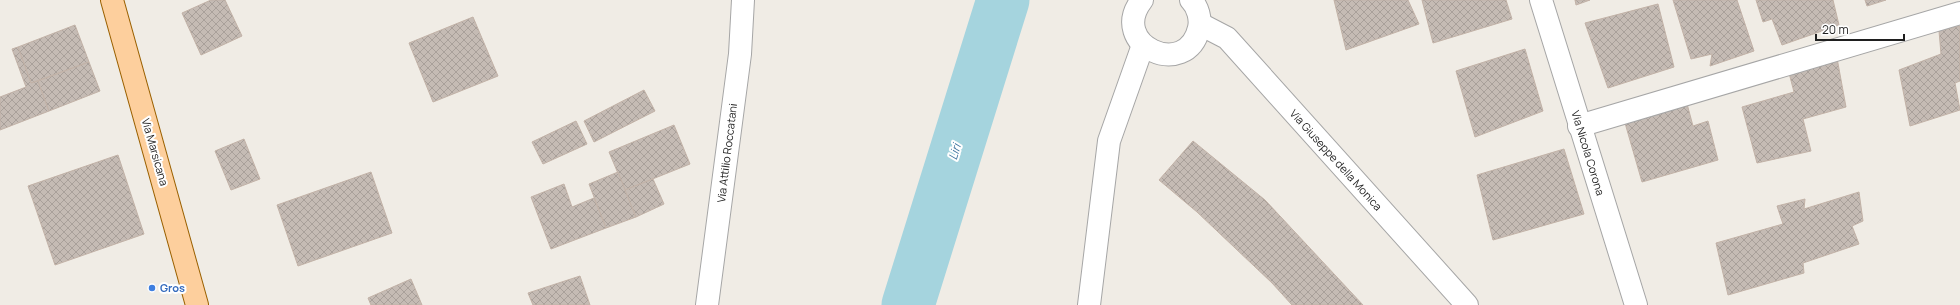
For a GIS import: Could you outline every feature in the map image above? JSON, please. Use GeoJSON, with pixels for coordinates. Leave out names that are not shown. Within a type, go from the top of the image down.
{"type":"FeatureCollection","features":[{"type":"Feature","properties":{"kind":"main road","name":"Via Marsicana"},"geometry":{"type":"LineString","coordinates":[[112,0],[197,305]]}},
{"type":"Feature","properties":{"kind":"street","name":"Via Attilio Roccatani"},"geometry":{"type":"LineString","coordinates":[[707,305],[740,54],[743,0]]}},
{"type":"Feature","properties":{"kind":"street"},"geometry":{"type":"LineString","coordinates":[[1142,0],[1134,15],[1136,36],[1143,45],[1151,51],[1162,54],[1172,54],[1182,51],[1191,44],[1197,34],[1200,24],[1198,12],[1191,0]]}},
{"type":"Feature","properties":{"kind":"street","name":"Via Nicola Corona"},"geometry":{"type":"LineString","coordinates":[[1541,0],[1636,305]]}},
{"type":"Feature","properties":{"kind":"street"},"geometry":{"type":"LineString","coordinates":[[1579,126],[1960,14]]}},
{"type":"Feature","properties":{"kind":"street","name":"Via Giuseppe della Monica"},"geometry":{"type":"LineString","coordinates":[[1200,24],[1227,38],[1467,305]]}},
{"type":"Feature","properties":{"kind":"street"},"geometry":{"type":"LineString","coordinates":[[1089,305],[1109,141],[1143,45]]}},
{"type":"Feature","properties":{"kind":"building"},"geometry":{"type":"Polygon","coordinates":[[[211,0],[225,0],[242,36],[201,55],[182,13],[211,0]]]}},
{"type":"Feature","properties":{"kind":"building"},"geometry":{"type":"Polygon","coordinates":[[[1334,0],[1408,0],[1419,24],[1346,50],[1334,0]]]}},
{"type":"Feature","properties":{"kind":"building"},"geometry":{"type":"Polygon","coordinates":[[[1422,0],[1506,0],[1512,19],[1433,43],[1422,0]]]}},
{"type":"Feature","properties":{"kind":"building"},"geometry":{"type":"Polygon","coordinates":[[[1575,0],[1590,0],[1576,5],[1575,0]]]}},
{"type":"Feature","properties":{"kind":"building"},"geometry":{"type":"Polygon","coordinates":[[[1673,0],[1737,0],[1754,51],[1710,66],[1712,54],[1691,59],[1673,0]]]}},
{"type":"Feature","properties":{"kind":"building"},"geometry":{"type":"Polygon","coordinates":[[[1756,0],[1833,0],[1839,25],[1782,45],[1772,19],[1763,22],[1756,0]]]}},
{"type":"Feature","properties":{"kind":"building"},"geometry":{"type":"Polygon","coordinates":[[[1865,0],[1886,0],[1867,6],[1865,0]]]}},
{"type":"Feature","properties":{"kind":"building"},"geometry":{"type":"Polygon","coordinates":[[[1658,4],[1674,67],[1608,88],[1585,23],[1658,4]]]}},
{"type":"Feature","properties":{"kind":"building"},"geometry":{"type":"Polygon","coordinates":[[[473,17],[498,76],[433,102],[409,43],[473,17]]]}},
{"type":"Feature","properties":{"kind":"building"},"geometry":{"type":"Polygon","coordinates":[[[75,25],[89,62],[31,83],[18,47],[75,25]]]}},
{"type":"Feature","properties":{"kind":"building"},"geometry":{"type":"Polygon","coordinates":[[[1960,26],[1960,81],[1955,83],[1960,110],[1910,126],[1899,70],[1941,54],[1939,31],[1960,26]]]}},
{"type":"Feature","properties":{"kind":"building"},"geometry":{"type":"Polygon","coordinates":[[[18,47],[31,83],[38,81],[49,111],[0,130],[0,97],[26,87],[12,49],[18,47]]]}},
{"type":"Feature","properties":{"kind":"building"},"geometry":{"type":"Polygon","coordinates":[[[1525,49],[1543,111],[1475,137],[1456,71],[1525,49]]]}},
{"type":"Feature","properties":{"kind":"building"},"geometry":{"type":"Polygon","coordinates":[[[1837,58],[1846,107],[1803,119],[1811,151],[1757,163],[1742,107],[1794,92],[1789,73],[1837,58]]]}},
{"type":"Feature","properties":{"kind":"building"},"geometry":{"type":"Polygon","coordinates":[[[89,62],[100,91],[49,111],[38,81],[89,62]]]}},
{"type":"Feature","properties":{"kind":"building"},"geometry":{"type":"Polygon","coordinates":[[[644,90],[655,111],[594,142],[584,121],[644,90]]]}},
{"type":"Feature","properties":{"kind":"building"},"geometry":{"type":"Polygon","coordinates":[[[1686,100],[1693,126],[1708,121],[1718,160],[1642,182],[1625,123],[1655,115],[1653,110],[1686,100]]]}},
{"type":"Feature","properties":{"kind":"building"},"geometry":{"type":"Polygon","coordinates":[[[576,121],[587,144],[543,164],[532,142],[576,121]]]}},
{"type":"Feature","properties":{"kind":"building"},"geometry":{"type":"Polygon","coordinates":[[[674,125],[690,164],[625,190],[609,152],[674,125]]]}},
{"type":"Feature","properties":{"kind":"building"},"geometry":{"type":"Polygon","coordinates":[[[244,139],[260,179],[231,190],[215,151],[244,139]]]}},
{"type":"Feature","properties":{"kind":"building"},"geometry":{"type":"Polygon","coordinates":[[[1193,141],[1265,200],[1363,305],[1292,305],[1272,283],[1197,212],[1159,180],[1193,141]]]}},
{"type":"Feature","properties":{"kind":"building"},"geometry":{"type":"Polygon","coordinates":[[[1564,149],[1584,214],[1493,240],[1477,175],[1564,149]]]}},
{"type":"Feature","properties":{"kind":"building"},"geometry":{"type":"Polygon","coordinates":[[[118,155],[144,234],[55,265],[28,186],[118,155]]]}},
{"type":"Feature","properties":{"kind":"building"},"geometry":{"type":"Polygon","coordinates":[[[371,172],[392,233],[298,266],[277,205],[371,172]]]}},
{"type":"Feature","properties":{"kind":"building"},"geometry":{"type":"Polygon","coordinates":[[[618,172],[636,217],[606,228],[589,184],[618,172]]]}},
{"type":"Feature","properties":{"kind":"building"},"geometry":{"type":"Polygon","coordinates":[[[653,179],[664,204],[636,217],[625,190],[653,179]]]}},
{"type":"Feature","properties":{"kind":"building"},"geometry":{"type":"Polygon","coordinates":[[[564,184],[572,207],[594,198],[606,228],[551,249],[531,197],[564,184]]]}},
{"type":"Feature","properties":{"kind":"building"},"geometry":{"type":"Polygon","coordinates":[[[1859,192],[1863,221],[1852,226],[1859,244],[1803,263],[1804,273],[1728,295],[1716,243],[1783,224],[1777,206],[1805,199],[1804,209],[1859,192]]]}},
{"type":"Feature","properties":{"kind":"building"},"geometry":{"type":"Polygon","coordinates":[[[580,276],[590,305],[533,305],[528,293],[580,276]]]}},
{"type":"Feature","properties":{"kind":"building"},"geometry":{"type":"Polygon","coordinates":[[[411,279],[422,305],[371,305],[368,298],[411,279]]]}},
{"type":"Feature","properties":{"kind":"waterway","name":"Liri"},"geometry":{"type":"LineString","coordinates":[[908,305],[1003,0]]}},
{"type":"Feature","properties":{"kind":"place","name":"Gros"},"geometry":{"type":"Point","coordinates":[152,288]}}]}
